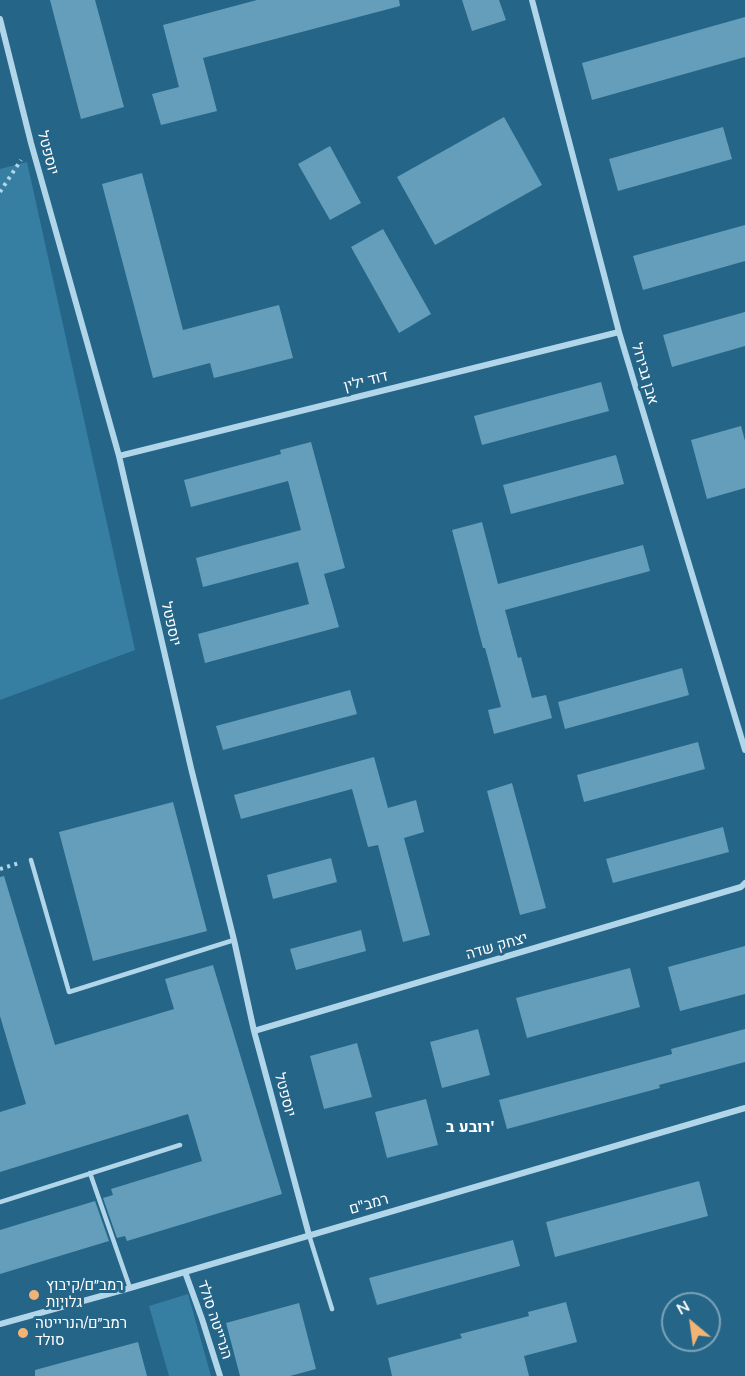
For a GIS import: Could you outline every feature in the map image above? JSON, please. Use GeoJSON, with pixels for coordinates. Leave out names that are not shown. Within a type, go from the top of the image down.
{"type":"FeatureCollection","features":[{"type":"Feature","properties":{"kind":"street","name":"אבן גבירול"},"geometry":{"type":"LineString","coordinates":[[532,0],[620,332],[745,750]]}},
{"type":"Feature","properties":{"kind":"street","name":"יוספטל"},"geometry":{"type":"LineString","coordinates":[[0,19],[31,143],[119,456],[190,768],[234,940],[254,1031],[309,1235]]}},
{"type":"Feature","properties":{"kind":"street","name":"דוד ילין"},"geometry":{"type":"LineString","coordinates":[[119,456],[620,332]]}},
{"type":"Feature","properties":{"kind":"street","name":"יצחק שדה"},"geometry":{"type":"LineString","coordinates":[[254,1031],[741,887],[745,883]]}},
{"type":"Feature","properties":{"kind":"street","name":"רמב\"ם"},"geometry":{"type":"LineString","coordinates":[[0,1324],[745,1108]]}},
{"type":"Feature","properties":{"kind":"street","name":"הנרייטה סולד"},"geometry":{"type":"LineString","coordinates":[[185,1272],[220,1376]]}},
{"type":"Feature","properties":{"kind":"lane"},"geometry":{"type":"LineString","coordinates":[[31,860],[69,992],[234,940]]}},
{"type":"Feature","properties":{"kind":"lane"},"geometry":{"type":"LineString","coordinates":[[0,1202],[180,1145]]}},
{"type":"Feature","properties":{"kind":"lane"},"geometry":{"type":"LineString","coordinates":[[90,1173],[130,1288]]}},
{"type":"Feature","properties":{"kind":"lane"},"geometry":{"type":"LineString","coordinates":[[309,1235],[332,1309]]}},
{"type":"Feature","properties":{"kind":"path"},"geometry":{"type":"LineString","coordinates":[[0,192],[31,143]]}},
{"type":"Feature","properties":{"kind":"path"},"geometry":{"type":"LineString","coordinates":[[0,869],[31,860]]}},
{"type":"Feature","properties":{"kind":"shaded area"},"geometry":{"type":"Polygon","coordinates":[[[27,162],[135,650],[0,700],[0,169],[27,162]]]}},
{"type":"Feature","properties":{"kind":"shaded area"},"geometry":{"type":"Polygon","coordinates":[[[188,1294],[211,1376],[169,1376],[149,1306],[188,1294]]]}},
{"type":"Feature","properties":{"kind":"building"},"geometry":{"type":"Polygon","coordinates":[[[50,0],[95,0],[124,107],[81,119],[50,0]]]}},
{"type":"Feature","properties":{"kind":"building"},"geometry":{"type":"Polygon","coordinates":[[[257,0],[399,0],[400,6],[203,58],[217,111],[161,125],[152,94],[179,87],[163,25],[257,0]]]}},
{"type":"Feature","properties":{"kind":"building"},"geometry":{"type":"Polygon","coordinates":[[[462,0],[499,0],[506,20],[472,31],[462,0]]]}},
{"type":"Feature","properties":{"kind":"building"},"geometry":{"type":"Polygon","coordinates":[[[745,17],[745,57],[592,100],[582,63],[745,17]]]}},
{"type":"Feature","properties":{"kind":"building"},"geometry":{"type":"Polygon","coordinates":[[[504,117],[542,185],[435,245],[397,177],[504,117]]]}},
{"type":"Feature","properties":{"kind":"building"},"geometry":{"type":"Polygon","coordinates":[[[723,127],[732,159],[618,191],[609,159],[723,127]]]}},
{"type":"Feature","properties":{"kind":"building"},"geometry":{"type":"Polygon","coordinates":[[[330,146],[361,203],[330,220],[298,164],[330,146]]]}},
{"type":"Feature","properties":{"kind":"building"},"geometry":{"type":"Polygon","coordinates":[[[142,173],[183,330],[279,305],[293,358],[214,378],[210,363],[153,378],[102,184],[142,173]]]}},
{"type":"Feature","properties":{"kind":"building"},"geometry":{"type":"Polygon","coordinates":[[[745,225],[745,261],[643,290],[633,256],[745,225]]]}},
{"type":"Feature","properties":{"kind":"building"},"geometry":{"type":"Polygon","coordinates":[[[383,229],[431,314],[399,333],[351,247],[383,229]]]}},
{"type":"Feature","properties":{"kind":"building"},"geometry":{"type":"Polygon","coordinates":[[[745,312],[745,346],[672,367],[663,335],[745,312]]]}},
{"type":"Feature","properties":{"kind":"building"},"geometry":{"type":"Polygon","coordinates":[[[601,382],[609,411],[482,445],[474,416],[601,382]]]}},
{"type":"Feature","properties":{"kind":"building"},"geometry":{"type":"Polygon","coordinates":[[[741,426],[745,441],[745,488],[707,499],[691,440],[741,426]]]}},
{"type":"Feature","properties":{"kind":"building"},"geometry":{"type":"Polygon","coordinates":[[[311,442],[345,568],[324,574],[339,627],[205,663],[198,634],[309,604],[298,562],[203,587],[196,558],[301,530],[288,481],[191,507],[184,480],[281,454],[280,450],[311,442]]]}},
{"type":"Feature","properties":{"kind":"building"},"geometry":{"type":"Polygon","coordinates":[[[616,455],[624,484],[511,514],[503,485],[616,455]]]}},
{"type":"Feature","properties":{"kind":"building"},"geometry":{"type":"Polygon","coordinates":[[[482,522],[498,584],[643,545],[650,571],[505,610],[532,698],[546,695],[552,718],[494,734],[488,710],[501,707],[452,530],[482,522]]]}},
{"type":"Feature","properties":{"kind":"building"},"geometry":{"type":"Polygon","coordinates":[[[682,668],[689,695],[565,729],[558,702],[682,668]]]}},
{"type":"Feature","properties":{"kind":"building"},"geometry":{"type":"Polygon","coordinates":[[[350,690],[357,714],[223,750],[216,726],[350,690]]]}},
{"type":"Feature","properties":{"kind":"building"},"geometry":{"type":"Polygon","coordinates":[[[698,742],[705,769],[584,802],[577,775],[698,742]]]}},
{"type":"Feature","properties":{"kind":"building"},"geometry":{"type":"Polygon","coordinates":[[[374,757],[388,808],[416,800],[424,832],[404,838],[430,935],[403,942],[378,845],[368,847],[352,789],[241,819],[234,795],[374,757]]]}},
{"type":"Feature","properties":{"kind":"building"},"geometry":{"type":"Polygon","coordinates":[[[512,783],[546,908],[520,915],[487,791],[512,783]]]}},
{"type":"Feature","properties":{"kind":"building"},"geometry":{"type":"Polygon","coordinates":[[[173,802],[207,931],[93,961],[59,832],[173,802]]]}},
{"type":"Feature","properties":{"kind":"building"},"geometry":{"type":"Polygon","coordinates":[[[723,827],[729,852],[613,883],[606,859],[723,827]]]}},
{"type":"Feature","properties":{"kind":"building"},"geometry":{"type":"Polygon","coordinates":[[[331,858],[337,882],[273,899],[267,875],[331,858]]]}},
{"type":"Feature","properties":{"kind":"building"},"geometry":{"type":"Polygon","coordinates":[[[4,876],[55,1045],[174,1009],[165,979],[213,965],[282,1194],[127,1241],[125,1236],[117,1238],[103,1198],[113,1195],[111,1189],[202,1161],[188,1114],[0,1172],[0,1112],[26,1104],[0,1016],[0,877],[4,876]]]}},
{"type":"Feature","properties":{"kind":"building"},"geometry":{"type":"Polygon","coordinates":[[[361,930],[366,951],[296,970],[290,949],[361,930]]]}},
{"type":"Feature","properties":{"kind":"building"},"geometry":{"type":"Polygon","coordinates":[[[745,946],[745,994],[680,1011],[668,967],[745,946]]]}},
{"type":"Feature","properties":{"kind":"building"},"geometry":{"type":"Polygon","coordinates":[[[630,968],[640,1007],[527,1038],[516,998],[630,968]]]}},
{"type":"Feature","properties":{"kind":"building"},"geometry":{"type":"Polygon","coordinates":[[[478,1029],[490,1075],[442,1088],[430,1042],[478,1029]]]}},
{"type":"Feature","properties":{"kind":"building"},"geometry":{"type":"Polygon","coordinates":[[[745,1029],[745,1062],[659,1085],[660,1088],[507,1129],[499,1100],[672,1054],[671,1049],[745,1029]]]}},
{"type":"Feature","properties":{"kind":"building"},"geometry":{"type":"Polygon","coordinates":[[[357,1043],[372,1097],[324,1109],[310,1056],[357,1043]]]}},
{"type":"Feature","properties":{"kind":"building"},"geometry":{"type":"Polygon","coordinates":[[[426,1099],[438,1145],[387,1158],[375,1112],[426,1099]]]}},
{"type":"Feature","properties":{"kind":"building"},"geometry":{"type":"Polygon","coordinates":[[[699,1181],[708,1216],[555,1257],[546,1222],[699,1181]]]}},
{"type":"Feature","properties":{"kind":"building"},"geometry":{"type":"Polygon","coordinates":[[[95,1201],[109,1241],[0,1274],[0,1230],[95,1201]]]}},
{"type":"Feature","properties":{"kind":"building"},"geometry":{"type":"Polygon","coordinates":[[[513,1240],[520,1266],[377,1305],[369,1278],[513,1240]]]}},
{"type":"Feature","properties":{"kind":"building"},"geometry":{"type":"Polygon","coordinates":[[[566,1302],[577,1342],[524,1356],[529,1376],[392,1376],[388,1358],[462,1338],[460,1334],[529,1316],[528,1312],[566,1302]]]}},
{"type":"Feature","properties":{"kind":"building"},"geometry":{"type":"Polygon","coordinates":[[[299,1303],[316,1369],[290,1376],[240,1376],[226,1323],[299,1303]]]}},
{"type":"Feature","properties":{"kind":"building"},"geometry":{"type":"Polygon","coordinates":[[[138,1342],[147,1376],[35,1376],[35,1370],[138,1342]]]}},
{"type":"Feature","properties":{"kind":"place","name":"רמב״ם/קיבוץ גלויות"},"geometry":{"type":"Point","coordinates":[34,1295]}},
{"type":"Feature","properties":{"kind":"place","name":"רמב״ם/הנרייטה סולד"},"geometry":{"type":"Point","coordinates":[23,1333]}},
{"type":"Feature","properties":{"kind":"district","name":"רובע ב'"},"geometry":{"type":"Point","coordinates":[470,1128]}}]}
